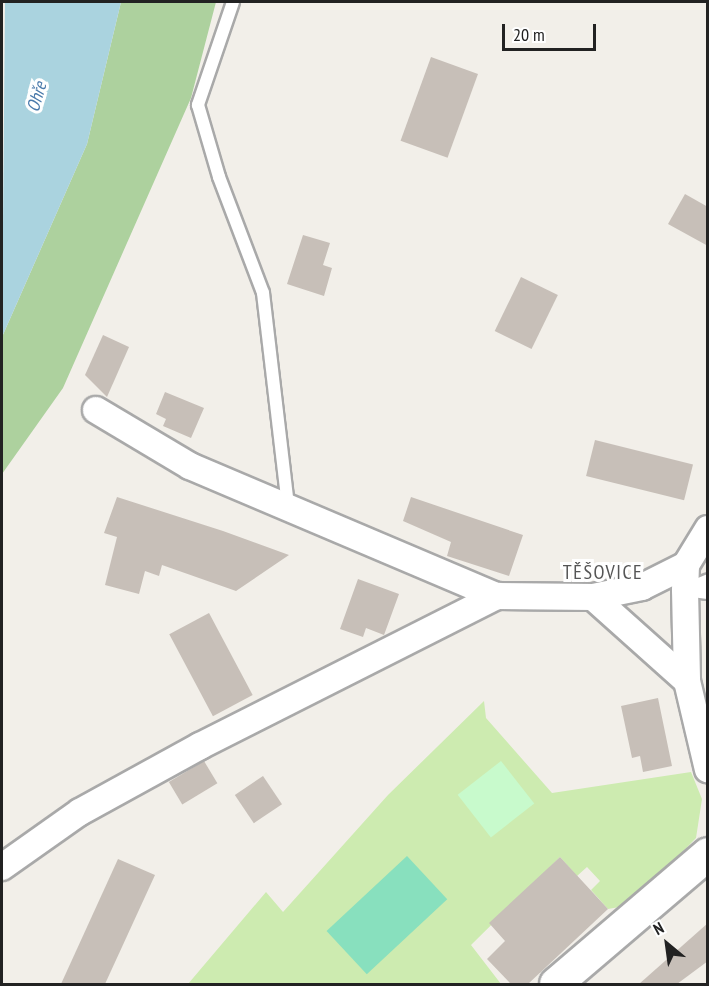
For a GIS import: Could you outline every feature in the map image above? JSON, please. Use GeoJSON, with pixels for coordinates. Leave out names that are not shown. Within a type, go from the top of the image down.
{"type":"FeatureCollection","features":[{"type":"Feature","properties":{"kind":"street"},"geometry":{"type":"LineString","coordinates":[[96,410],[190,466],[497,596],[593,597],[642,587],[696,582]]}},
{"type":"Feature","properties":{"kind":"street"},"geometry":{"type":"LineString","coordinates":[[708,529],[696,582],[687,681],[708,770]]}},
{"type":"Feature","properties":{"kind":"street"},"geometry":{"type":"LineString","coordinates":[[2,867],[80,812],[200,746],[497,596]]}},
{"type":"Feature","properties":{"kind":"street"},"geometry":{"type":"LineString","coordinates":[[593,597],[687,681]]}},
{"type":"Feature","properties":{"kind":"street"},"geometry":{"type":"LineString","coordinates":[[556,984],[708,854]]}},
{"type":"Feature","properties":{"kind":"lane"},"geometry":{"type":"LineString","coordinates":[[233,2],[198,105],[219,177],[263,293],[288,507]]}},
{"type":"Feature","properties":{"kind":"green space"},"geometry":{"type":"Polygon","coordinates":[[[121,2],[216,2],[191,98],[63,388],[2,474],[2,337],[87,144],[121,2]]]}},
{"type":"Feature","properties":{"kind":"green space"},"geometry":{"type":"Polygon","coordinates":[[[484,701],[486,718],[552,793],[691,772],[702,799],[696,838],[631,905],[608,909],[591,890],[600,881],[587,867],[577,876],[560,857],[471,945],[501,984],[188,984],[266,892],[283,912],[388,795],[484,701]]]}},
{"type":"Feature","properties":{"kind":"green space"},"geometry":{"type":"Polygon","coordinates":[[[501,761],[534,804],[491,837],[458,795],[501,761]]]}},
{"type":"Feature","properties":{"kind":"green space"},"geometry":{"type":"Polygon","coordinates":[[[407,856],[447,899],[367,974],[327,931],[407,856]]]}},
{"type":"Feature","properties":{"kind":"water","name":"Ohře"},"geometry":{"type":"Polygon","coordinates":[[[5,2],[121,2],[87,144],[2,337],[5,2]]]}},
{"type":"Feature","properties":{"kind":"building"},"geometry":{"type":"Polygon","coordinates":[[[431,57],[478,74],[448,158],[401,141],[431,57]]]}},
{"type":"Feature","properties":{"kind":"building"},"geometry":{"type":"Polygon","coordinates":[[[685,194],[708,207],[708,246],[668,224],[685,194]]]}},
{"type":"Feature","properties":{"kind":"building"},"geometry":{"type":"Polygon","coordinates":[[[303,235],[330,243],[323,265],[332,268],[324,296],[287,284],[303,235]]]}},
{"type":"Feature","properties":{"kind":"building"},"geometry":{"type":"Polygon","coordinates":[[[521,277],[558,295],[532,349],[495,331],[521,277]]]}},
{"type":"Feature","properties":{"kind":"building"},"geometry":{"type":"Polygon","coordinates":[[[103,335],[129,347],[107,397],[85,375],[103,335]]]}},
{"type":"Feature","properties":{"kind":"building"},"geometry":{"type":"Polygon","coordinates":[[[165,392],[204,408],[191,438],[163,426],[166,419],[156,414],[165,392]]]}},
{"type":"Feature","properties":{"kind":"building"},"geometry":{"type":"Polygon","coordinates":[[[595,440],[693,464],[684,500],[586,476],[595,440]]]}},
{"type":"Feature","properties":{"kind":"building"},"geometry":{"type":"Polygon","coordinates":[[[117,497],[289,555],[236,591],[162,565],[159,576],[145,571],[139,594],[105,585],[117,537],[104,533],[117,497]]]}},
{"type":"Feature","properties":{"kind":"building"},"geometry":{"type":"Polygon","coordinates":[[[411,497],[523,535],[509,576],[447,556],[451,542],[403,521],[411,497]]]}},
{"type":"Feature","properties":{"kind":"building"},"geometry":{"type":"Polygon","coordinates":[[[358,579],[399,594],[384,635],[366,628],[363,637],[340,629],[358,579]]]}},
{"type":"Feature","properties":{"kind":"building"},"geometry":{"type":"Polygon","coordinates":[[[209,613],[253,695],[213,716],[169,634],[209,613]]]}},
{"type":"Feature","properties":{"kind":"building"},"geometry":{"type":"Polygon","coordinates":[[[658,698],[672,766],[643,772],[640,756],[632,758],[621,706],[658,698]]]}},
{"type":"Feature","properties":{"kind":"building"},"geometry":{"type":"Polygon","coordinates":[[[204,761],[217,783],[182,804],[169,782],[204,761]]]}},
{"type":"Feature","properties":{"kind":"building"},"geometry":{"type":"Polygon","coordinates":[[[263,776],[282,804],[254,823],[235,795],[263,776]]]}},
{"type":"Feature","properties":{"kind":"building"},"geometry":{"type":"Polygon","coordinates":[[[560,857],[608,909],[528,984],[511,984],[487,959],[505,941],[489,923],[560,857]]]}},
{"type":"Feature","properties":{"kind":"building"},"geometry":{"type":"Polygon","coordinates":[[[118,859],[155,875],[105,984],[61,984],[118,859]]]}},
{"type":"Feature","properties":{"kind":"building"},"geometry":{"type":"Polygon","coordinates":[[[708,923],[708,961],[677,984],[639,984],[708,923]]]}},
{"type":"Feature","properties":{"kind":"district","name":"TĚŠOVICE"},"geometry":{"type":"Point","coordinates":[603,572]}}]}
